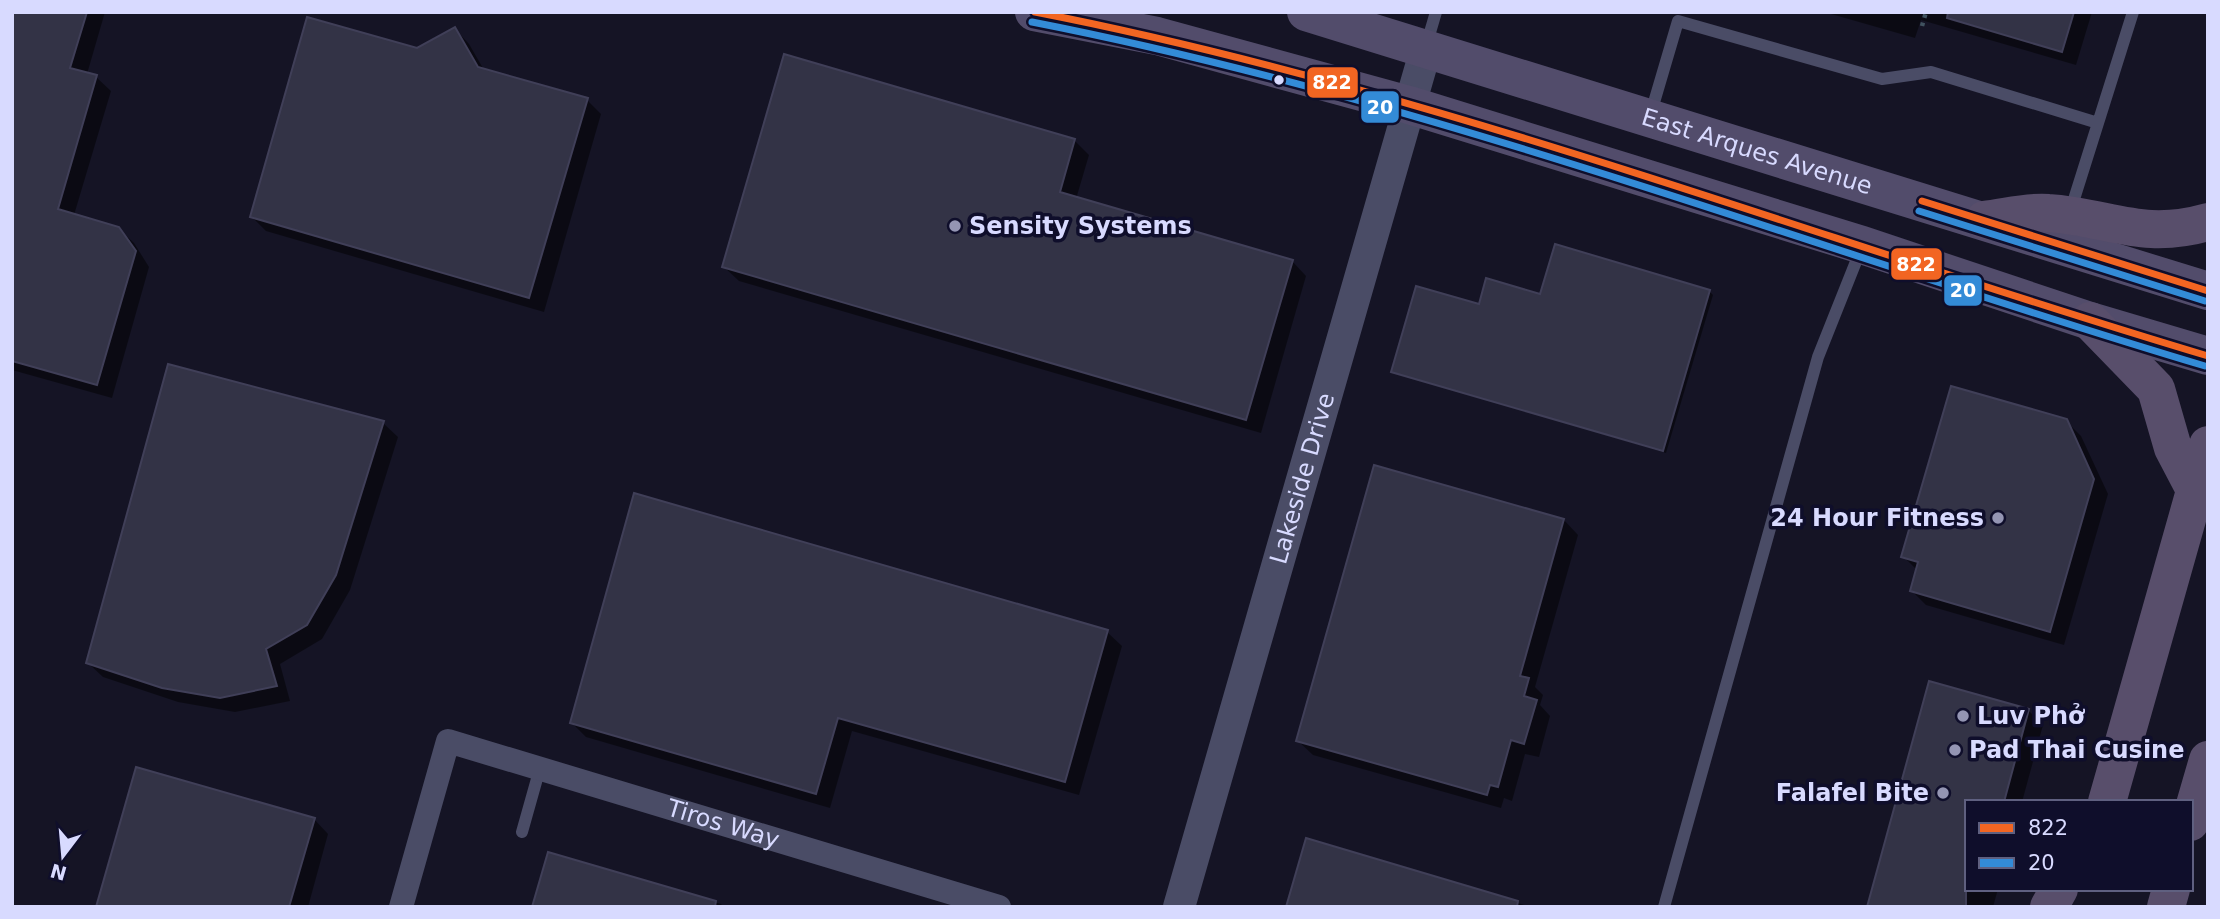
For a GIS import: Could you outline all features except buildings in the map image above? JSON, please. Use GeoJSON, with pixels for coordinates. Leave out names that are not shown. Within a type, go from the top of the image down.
{"type":"FeatureCollection","features":[{"type":"Feature","properties":{"kind":"highway"},"geometry":{"type":"LineString","coordinates":[[1983,220],[2046,212],[2150,231],[2174,230],[2208,222]]}},
{"type":"Feature","properties":{"kind":"highway"},"geometry":{"type":"LineString","coordinates":[[2090,321],[2156,389],[2173,448],[2195,490]]}},
{"type":"Feature","properties":{"kind":"highway"},"geometry":{"type":"LineString","coordinates":[[2108,800],[2208,446]]}},
{"type":"Feature","properties":{"kind":"highway"},"geometry":{"type":"LineString","coordinates":[[2192,814],[2208,760]]}},
{"type":"Feature","properties":{"kind":"highway"},"geometry":{"type":"LineString","coordinates":[[2049,907],[2058,891]]}},
{"type":"Feature","properties":{"kind":"main road"},"geometry":{"type":"LineString","coordinates":[[1034,12],[1157,36],[1409,105],[1862,245],[2090,321],[2208,355]]}},
{"type":"Feature","properties":{"kind":"main road","name":"East Arques Avenue"},"geometry":{"type":"LineString","coordinates":[[1306,12],[2208,291]]}},
{"type":"Feature","properties":{"kind":"street","name":"Lakeside Drive"},"geometry":{"type":"LineString","coordinates":[[1179,907],[1426,49]]}},
{"type":"Feature","properties":{"kind":"street","name":"Tiros Way"},"geometry":{"type":"LineString","coordinates":[[401,907],[449,741],[999,907]]}},
{"type":"Feature","properties":{"kind":"lane"},"geometry":{"type":"LineString","coordinates":[[1426,49],[1436,12]]}},
{"type":"Feature","properties":{"kind":"lane"},"geometry":{"type":"LineString","coordinates":[[2068,216],[2133,12]]}},
{"type":"Feature","properties":{"kind":"lane"},"geometry":{"type":"LineString","coordinates":[[1650,118],[1679,17],[1882,79],[1931,72],[2098,123]]}},
{"type":"Feature","properties":{"kind":"lane"},"geometry":{"type":"LineString","coordinates":[[1664,907],[1818,357],[1862,245]]}},
{"type":"Feature","properties":{"kind":"lane"},"geometry":{"type":"LineString","coordinates":[[522,832],[540,768]]}},
{"type":"Feature","properties":{"kind":"path"},"geometry":{"type":"LineString","coordinates":[[1922,26],[1926,12]]}},
{"type":"Feature","properties":{"kind":"transit line","name":"822"},"geometry":{"type":"LineString","coordinates":[[1035,12],[1184,44],[1332,82],[1479,125],[2208,356]]}},
{"type":"Feature","properties":{"kind":"transit line","name":"20"},"geometry":{"type":"LineString","coordinates":[[1032,22],[1181,54],[1329,92],[1476,135],[2205,366]]}},
{"type":"Feature","properties":{"kind":"transit line","name":"822"},"geometry":{"type":"LineString","coordinates":[[1922,201],[2208,291]]}},
{"type":"Feature","properties":{"kind":"transit line","name":"20"},"geometry":{"type":"LineString","coordinates":[[1919,211],[2205,301]]}},
{"type":"Feature","properties":{"kind":"place","name":"Sensity Systems"},"geometry":{"type":"Point","coordinates":[955,226]}},
{"type":"Feature","properties":{"kind":"place","name":"24 Hour Fitness"},"geometry":{"type":"Point","coordinates":[1998,518]}},
{"type":"Feature","properties":{"kind":"place","name":"Luv Phở"},"geometry":{"type":"Point","coordinates":[1963,716]}},
{"type":"Feature","properties":{"kind":"place","name":"Pad Thai Cusine"},"geometry":{"type":"Point","coordinates":[1955,750]}},
{"type":"Feature","properties":{"kind":"place","name":"Falafel Bite"},"geometry":{"type":"Point","coordinates":[1943,793]}}]}
